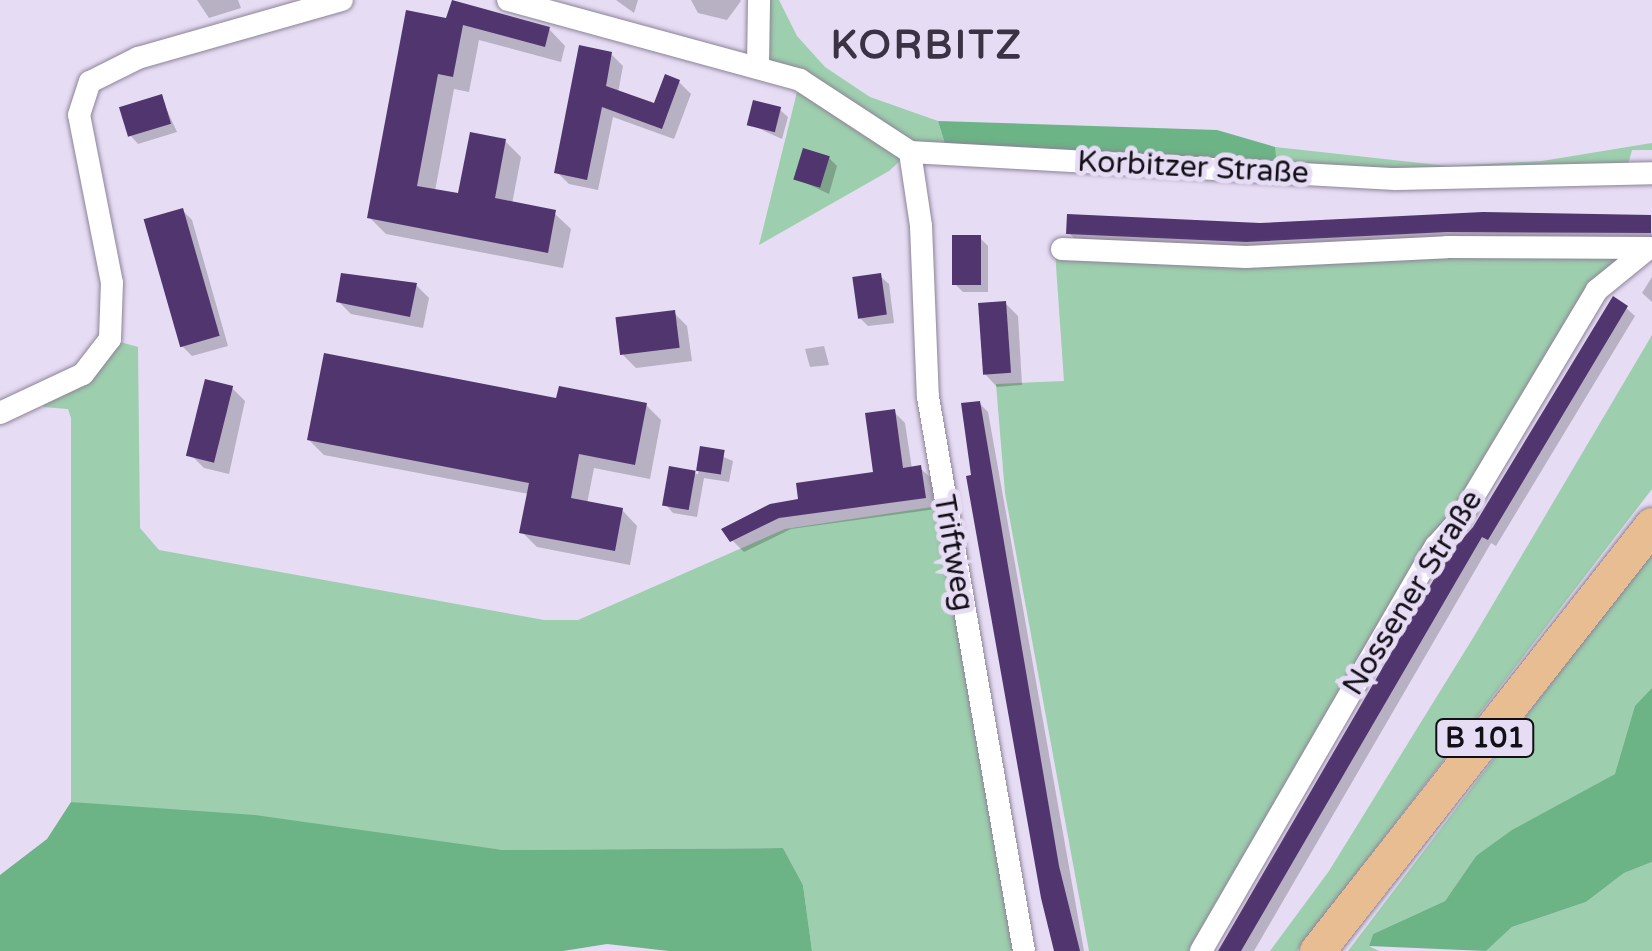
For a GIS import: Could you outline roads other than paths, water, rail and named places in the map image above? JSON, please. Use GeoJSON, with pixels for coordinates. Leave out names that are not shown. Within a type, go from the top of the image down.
{"type":"FeatureCollection","features":[{"type":"Feature","properties":{"kind":"main road","name":"B 101"},"geometry":{"type":"LineString","coordinates":[[1318,951],[1652,525]]}},
{"type":"Feature","properties":{"kind":"street"},"geometry":{"type":"LineString","coordinates":[[0,413],[83,374],[110,339],[112,283],[80,115],[85,88],[138,58],[342,0]]}},
{"type":"Feature","properties":{"kind":"street"},"geometry":{"type":"LineString","coordinates":[[508,0],[600,30],[758,66],[800,80],[910,152]]}},
{"type":"Feature","properties":{"kind":"street"},"geometry":{"type":"LineString","coordinates":[[758,66],[759,0]]}},
{"type":"Feature","properties":{"kind":"street","name":"Korbitzer Straße"},"geometry":{"type":"LineString","coordinates":[[910,152],[1394,179],[1652,173]]}},
{"type":"Feature","properties":{"kind":"street","name":"Triftweg"},"geometry":{"type":"LineString","coordinates":[[910,152],[921,226],[928,396],[1024,951]]}},
{"type":"Feature","properties":{"kind":"street"},"geometry":{"type":"LineString","coordinates":[[1062,249],[1246,257],[1447,247],[1648,250]]}},
{"type":"Feature","properties":{"kind":"street","name":"Nossener Straße"},"geometry":{"type":"LineString","coordinates":[[1201,951],[1436,546],[1460,520],[1597,290],[1648,250]]}},
{"type":"Feature","properties":{"kind":"district","name":"KORBITZ"},"geometry":{"type":"Point","coordinates":[927,45]}}]}
